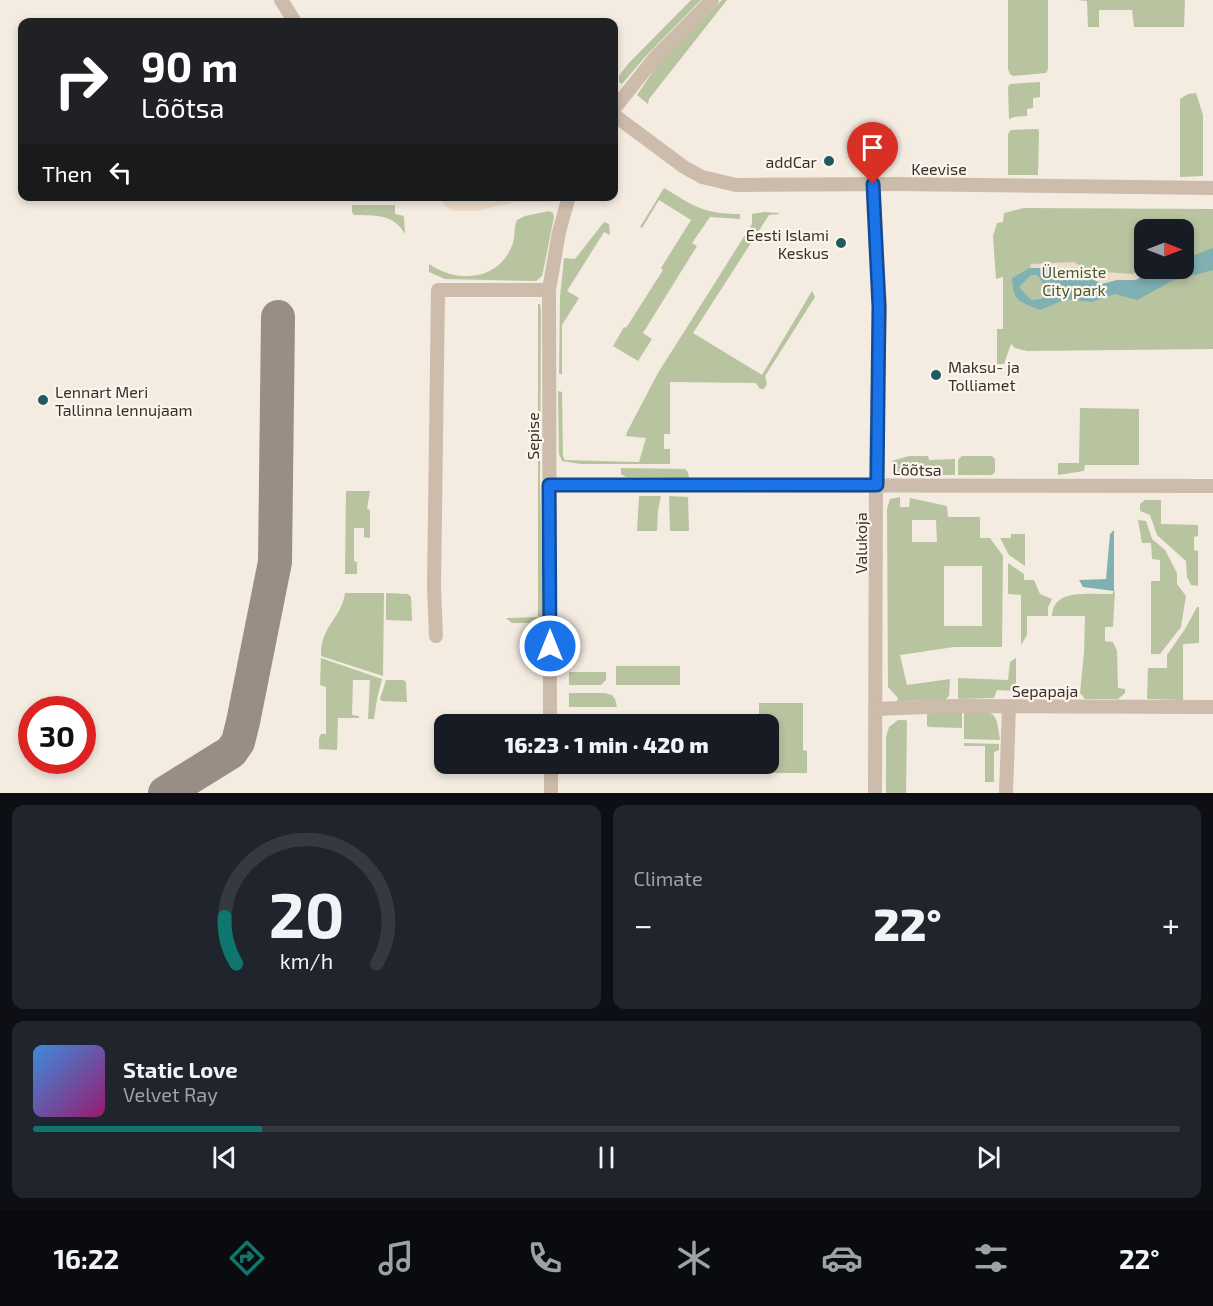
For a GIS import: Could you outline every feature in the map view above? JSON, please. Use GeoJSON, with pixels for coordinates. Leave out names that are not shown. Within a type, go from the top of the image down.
{"type":"FeatureCollection","features":[{"type":"Feature","properties":{"kind":"street"},"geometry":{"type":"LineString","coordinates":[[281,0],[292,18]]}},
{"type":"Feature","properties":{"kind":"street"},"geometry":{"type":"LineString","coordinates":[[618,104],[652,60],[712,0]]}},
{"type":"Feature","properties":{"kind":"street","name":"Keevise"},"geometry":{"type":"LineString","coordinates":[[618,118],[684,167],[702,177],[736,185],[873,184],[1213,188]]}},
{"type":"Feature","properties":{"kind":"street","name":"Valukoja"},"geometry":{"type":"LineString","coordinates":[[873,184],[879,307],[875,793]]}},
{"type":"Feature","properties":{"kind":"street","name":"Sepise"},"geometry":{"type":"LineString","coordinates":[[550,714],[549,290],[559,232],[568,201]]}},
{"type":"Feature","properties":{"kind":"street"},"geometry":{"type":"LineString","coordinates":[[436,636],[434,575],[438,290],[549,290]]}},
{"type":"Feature","properties":{"kind":"street","name":"Lõõtsa"},"geometry":{"type":"LineString","coordinates":[[549,485],[1213,486]]}},
{"type":"Feature","properties":{"kind":"street"},"geometry":{"type":"LineString","coordinates":[[1006,793],[1009,707]]}},
{"type":"Feature","properties":{"kind":"street","name":"Sepapaja"},"geometry":{"type":"LineString","coordinates":[[876,710],[1009,707],[1213,707]]}},
{"type":"Feature","properties":{"kind":"street"},"geometry":{"type":"LineString","coordinates":[[550,774],[551,793]]}},
{"type":"Feature","properties":{"kind":"green space"},"geometry":{"type":"Polygon","coordinates":[[[691,0],[701,0],[622,84],[619,82],[619,76],[628,64],[691,0]]]}},
{"type":"Feature","properties":{"kind":"green space"},"geometry":{"type":"Polygon","coordinates":[[[722,0],[727,0],[649,99],[648,104],[637,95],[658,64],[722,0]]]}},
{"type":"Feature","properties":{"kind":"green space"},"geometry":{"type":"Polygon","coordinates":[[[1008,0],[1048,0],[1048,69],[1046,73],[1013,76],[1010,74],[1008,69],[1008,0]]]}},
{"type":"Feature","properties":{"kind":"green space"},"geometry":{"type":"Polygon","coordinates":[[[1077,0],[1185,0],[1184,27],[1134,27],[1132,10],[1099,10],[1099,27],[1088,27],[1087,1],[1077,0]]]}},
{"type":"Feature","properties":{"kind":"green space"},"geometry":{"type":"Polygon","coordinates":[[[1040,82],[1040,97],[1033,98],[1033,108],[1027,109],[1027,116],[1009,119],[1008,87],[1010,84],[1040,82]]]}},
{"type":"Feature","properties":{"kind":"green space"},"geometry":{"type":"Polygon","coordinates":[[[1196,93],[1203,115],[1203,176],[1180,177],[1180,99],[1188,94],[1196,93]]]}},
{"type":"Feature","properties":{"kind":"green space"},"geometry":{"type":"Polygon","coordinates":[[[1038,129],[1038,175],[1008,175],[1008,134],[1011,130],[1038,129]]]}},
{"type":"Feature","properties":{"kind":"green space"},"geometry":{"type":"Polygon","coordinates":[[[664,188],[699,208],[727,214],[740,214],[740,219],[710,217],[692,243],[697,246],[643,333],[652,339],[638,361],[613,346],[663,270],[661,268],[691,220],[659,200],[642,228],[640,227],[664,188]]]}},
{"type":"Feature","properties":{"kind":"green space"},"geometry":{"type":"Polygon","coordinates":[[[352,205],[395,205],[395,214],[404,216],[405,234],[395,222],[389,219],[354,215],[352,205]]]}},
{"type":"Feature","properties":{"kind":"green space","name":"Ülemiste City park"},"geometry":{"type":"Polygon","coordinates":[[[1024,208],[1213,209],[1213,349],[1027,351],[1015,348],[1011,344],[1004,364],[997,364],[997,329],[1003,329],[1003,277],[996,279],[993,236],[997,223],[1003,222],[1004,213],[1024,208]]]}},
{"type":"Feature","properties":{"kind":"green space"},"geometry":{"type":"Polygon","coordinates":[[[549,211],[554,217],[542,276],[536,281],[445,279],[429,272],[429,264],[440,270],[465,276],[488,272],[507,256],[513,243],[517,220],[549,211]]]}},
{"type":"Feature","properties":{"kind":"green space"},"geometry":{"type":"Polygon","coordinates":[[[764,212],[779,214],[769,215],[693,333],[762,375],[812,291],[815,297],[765,376],[767,384],[764,389],[760,389],[756,383],[670,382],[670,434],[664,434],[664,449],[670,449],[670,464],[581,464],[562,461],[559,454],[558,391],[562,392],[563,456],[565,460],[639,462],[646,438],[626,436],[627,432],[658,373],[752,224],[752,214],[764,212]]]}},
{"type":"Feature","properties":{"kind":"green space"},"geometry":{"type":"Polygon","coordinates":[[[604,222],[609,224],[610,235],[604,232],[567,291],[579,298],[562,325],[562,374],[559,374],[560,297],[564,258],[575,259],[604,222]]]}},
{"type":"Feature","properties":{"kind":"green space"},"geometry":{"type":"Polygon","coordinates":[[[538,304],[541,310],[540,479],[543,619],[541,623],[512,623],[506,618],[538,617],[538,304]]]}},
{"type":"Feature","properties":{"kind":"green space"},"geometry":{"type":"Polygon","coordinates":[[[1080,408],[1139,409],[1139,465],[1085,465],[1084,471],[1058,475],[1058,463],[1079,463],[1080,408]]]}},
{"type":"Feature","properties":{"kind":"green space"},"geometry":{"type":"Polygon","coordinates":[[[909,456],[928,456],[929,460],[955,459],[955,475],[897,475],[892,468],[892,461],[909,456]]]}},
{"type":"Feature","properties":{"kind":"green space"},"geometry":{"type":"Polygon","coordinates":[[[962,456],[992,456],[995,459],[995,472],[992,475],[958,475],[958,460],[962,456]]]}},
{"type":"Feature","properties":{"kind":"green space"},"geometry":{"type":"Polygon","coordinates":[[[621,468],[685,469],[689,478],[626,477],[621,474],[621,468]]]}},
{"type":"Feature","properties":{"kind":"green space"},"geometry":{"type":"Polygon","coordinates":[[[346,491],[370,491],[367,509],[370,510],[370,538],[364,537],[364,528],[354,528],[354,561],[357,562],[357,574],[345,574],[346,491]]]}},
{"type":"Feature","properties":{"kind":"green space"},"geometry":{"type":"Polygon","coordinates":[[[639,496],[661,496],[657,531],[637,531],[639,496]]]}},
{"type":"Feature","properties":{"kind":"green space"},"geometry":{"type":"Polygon","coordinates":[[[669,496],[688,497],[689,531],[670,531],[669,496]]]}},
{"type":"Feature","properties":{"kind":"green space"},"geometry":{"type":"Polygon","coordinates":[[[900,497],[900,507],[909,507],[910,498],[947,506],[948,517],[980,517],[980,538],[990,538],[1003,556],[1002,647],[954,647],[900,655],[907,685],[950,679],[949,696],[945,700],[897,701],[898,698],[888,687],[887,509],[890,499],[900,497]],[[912,520],[912,542],[937,542],[936,520],[912,520]],[[944,566],[944,626],[982,626],[982,566],[944,566]]]}},
{"type":"Feature","properties":{"kind":"green space"},"geometry":{"type":"Polygon","coordinates":[[[1145,500],[1161,500],[1161,524],[1198,525],[1198,536],[1194,537],[1194,550],[1198,551],[1198,586],[1191,585],[1187,577],[1186,561],[1157,535],[1150,515],[1140,511],[1140,504],[1145,500]]]}},
{"type":"Feature","properties":{"kind":"green space"},"geometry":{"type":"Polygon","coordinates":[[[1138,520],[1146,521],[1152,539],[1165,550],[1177,573],[1177,584],[1186,596],[1181,627],[1160,654],[1151,654],[1151,581],[1160,581],[1160,560],[1152,559],[1151,543],[1142,543],[1138,520]]]}},
{"type":"Feature","properties":{"kind":"green space"},"geometry":{"type":"Polygon","coordinates":[[[1011,534],[1025,534],[1025,566],[1009,555],[1000,538],[1011,538],[1011,534]]]}},
{"type":"Feature","properties":{"kind":"green space"},"geometry":{"type":"Polygon","coordinates":[[[1008,563],[1024,574],[1024,580],[1034,580],[1040,594],[1052,599],[1048,607],[1048,616],[1027,616],[1027,635],[1021,645],[1021,595],[1008,594],[1008,563]]]}},
{"type":"Feature","properties":{"kind":"green space"},"geometry":{"type":"Polygon","coordinates":[[[1115,590],[1113,627],[1105,627],[1105,641],[1113,642],[1117,651],[1118,688],[1125,689],[1125,693],[1118,699],[1085,699],[1080,693],[1085,616],[1052,616],[1054,607],[1059,600],[1075,594],[1112,594],[1115,590]]]}},
{"type":"Feature","properties":{"kind":"green space"},"geometry":{"type":"Polygon","coordinates":[[[345,593],[384,593],[383,676],[321,656],[324,636],[340,610],[345,593]]]}},
{"type":"Feature","properties":{"kind":"green space"},"geometry":{"type":"Polygon","coordinates":[[[386,593],[408,594],[411,597],[412,621],[386,620],[386,593]]]}},
{"type":"Feature","properties":{"kind":"green space"},"geometry":{"type":"Polygon","coordinates":[[[1199,607],[1199,643],[1183,644],[1183,700],[1148,699],[1148,668],[1167,668],[1167,655],[1199,607]]]}},
{"type":"Feature","properties":{"kind":"green space"},"geometry":{"type":"Polygon","coordinates":[[[321,658],[382,679],[374,719],[368,719],[370,680],[353,680],[352,715],[359,716],[359,718],[338,718],[337,750],[319,749],[319,738],[321,734],[326,734],[326,687],[320,685],[321,658]]]}},
{"type":"Feature","properties":{"kind":"green space"},"geometry":{"type":"Polygon","coordinates":[[[1016,658],[1016,691],[997,690],[994,698],[959,699],[958,678],[1008,680],[1010,662],[1016,658]]]}},
{"type":"Feature","properties":{"kind":"green space"},"geometry":{"type":"Polygon","coordinates":[[[616,666],[680,666],[680,685],[616,685],[616,666]]]}},
{"type":"Feature","properties":{"kind":"green space"},"geometry":{"type":"Polygon","coordinates":[[[569,672],[606,672],[606,680],[601,685],[569,685],[569,672]]]}},
{"type":"Feature","properties":{"kind":"green space"},"geometry":{"type":"Polygon","coordinates":[[[386,680],[406,682],[407,702],[380,699],[386,680]]]}},
{"type":"Feature","properties":{"kind":"green space"},"geometry":{"type":"Polygon","coordinates":[[[569,693],[612,695],[617,707],[569,707],[569,693]]]}},
{"type":"Feature","properties":{"kind":"green space"},"geometry":{"type":"Polygon","coordinates":[[[759,703],[803,703],[803,750],[807,751],[807,773],[779,773],[779,714],[759,714],[759,703]]]}},
{"type":"Feature","properties":{"kind":"green space"},"geometry":{"type":"Polygon","coordinates":[[[929,712],[962,712],[962,728],[929,727],[927,726],[927,715],[929,712]]]}},
{"type":"Feature","properties":{"kind":"green space"},"geometry":{"type":"Polygon","coordinates":[[[964,712],[992,714],[997,722],[1000,740],[964,739],[964,712]]]}},
{"type":"Feature","properties":{"kind":"green space"},"geometry":{"type":"Polygon","coordinates":[[[898,720],[907,722],[906,793],[886,793],[886,737],[889,727],[898,720]]]}},
{"type":"Feature","properties":{"kind":"green space"},"geometry":{"type":"Polygon","coordinates":[[[964,743],[999,744],[999,750],[994,752],[994,782],[985,782],[985,746],[964,746],[964,743]]]}},
{"type":"Feature","properties":{"kind":"shaded area"},"geometry":{"type":"Polygon","coordinates":[[[443,201],[551,201],[516,202],[476,211],[453,211],[443,204],[443,201]]]}},
{"type":"Feature","properties":{"kind":"shaded area"},"geometry":{"type":"Polygon","coordinates":[[[1074,262],[1089,271],[1134,273],[1134,279],[1138,279],[1117,280],[1102,285],[1071,268],[1030,268],[1031,264],[1074,262]]]}},
{"type":"Feature","properties":{"kind":"water"},"geometry":{"type":"Polygon","coordinates":[[[1213,248],[1213,270],[1194,275],[1194,255],[1213,248]]]}},
{"type":"Feature","properties":{"kind":"water"},"geometry":{"type":"Polygon","coordinates":[[[1030,268],[1071,268],[1102,284],[1117,280],[1179,279],[1137,300],[1115,294],[1092,302],[1066,299],[1040,310],[1016,297],[1012,278],[1030,268]],[[1031,275],[1019,287],[1031,300],[1041,299],[1049,291],[1037,275],[1031,275]]]}},
{"type":"Feature","properties":{"kind":"water"},"geometry":{"type":"Polygon","coordinates":[[[1114,530],[1114,591],[1083,587],[1079,580],[1106,579],[1110,534],[1114,530]]]}},
{"type":"Feature","properties":{"kind":"taxiway"},"geometry":{"type":"LineString","coordinates":[[165,793],[231,752],[238,742],[243,722],[275,562],[278,317]]}},
{"type":"Feature","properties":{"kind":"place","name":"addCar"},"geometry":{"type":"Point","coordinates":[829,161]}},
{"type":"Feature","properties":{"kind":"place","name":"Eesti Islami Keskus"},"geometry":{"type":"Point","coordinates":[841,243]}},
{"type":"Feature","properties":{"kind":"place","name":"Maksu- ja Tolliamet"},"geometry":{"type":"Point","coordinates":[936,375]}},
{"type":"Feature","properties":{"kind":"place","name":"Lennart Meri Tallinna lennujaam"},"geometry":{"type":"Point","coordinates":[43,400]}},
{"type":"Feature","properties":{"kind":"route"},"geometry":{"type":"LineString","coordinates":[[550,646],[549,485],[877,485],[879,275],[873,184]]}}]}
